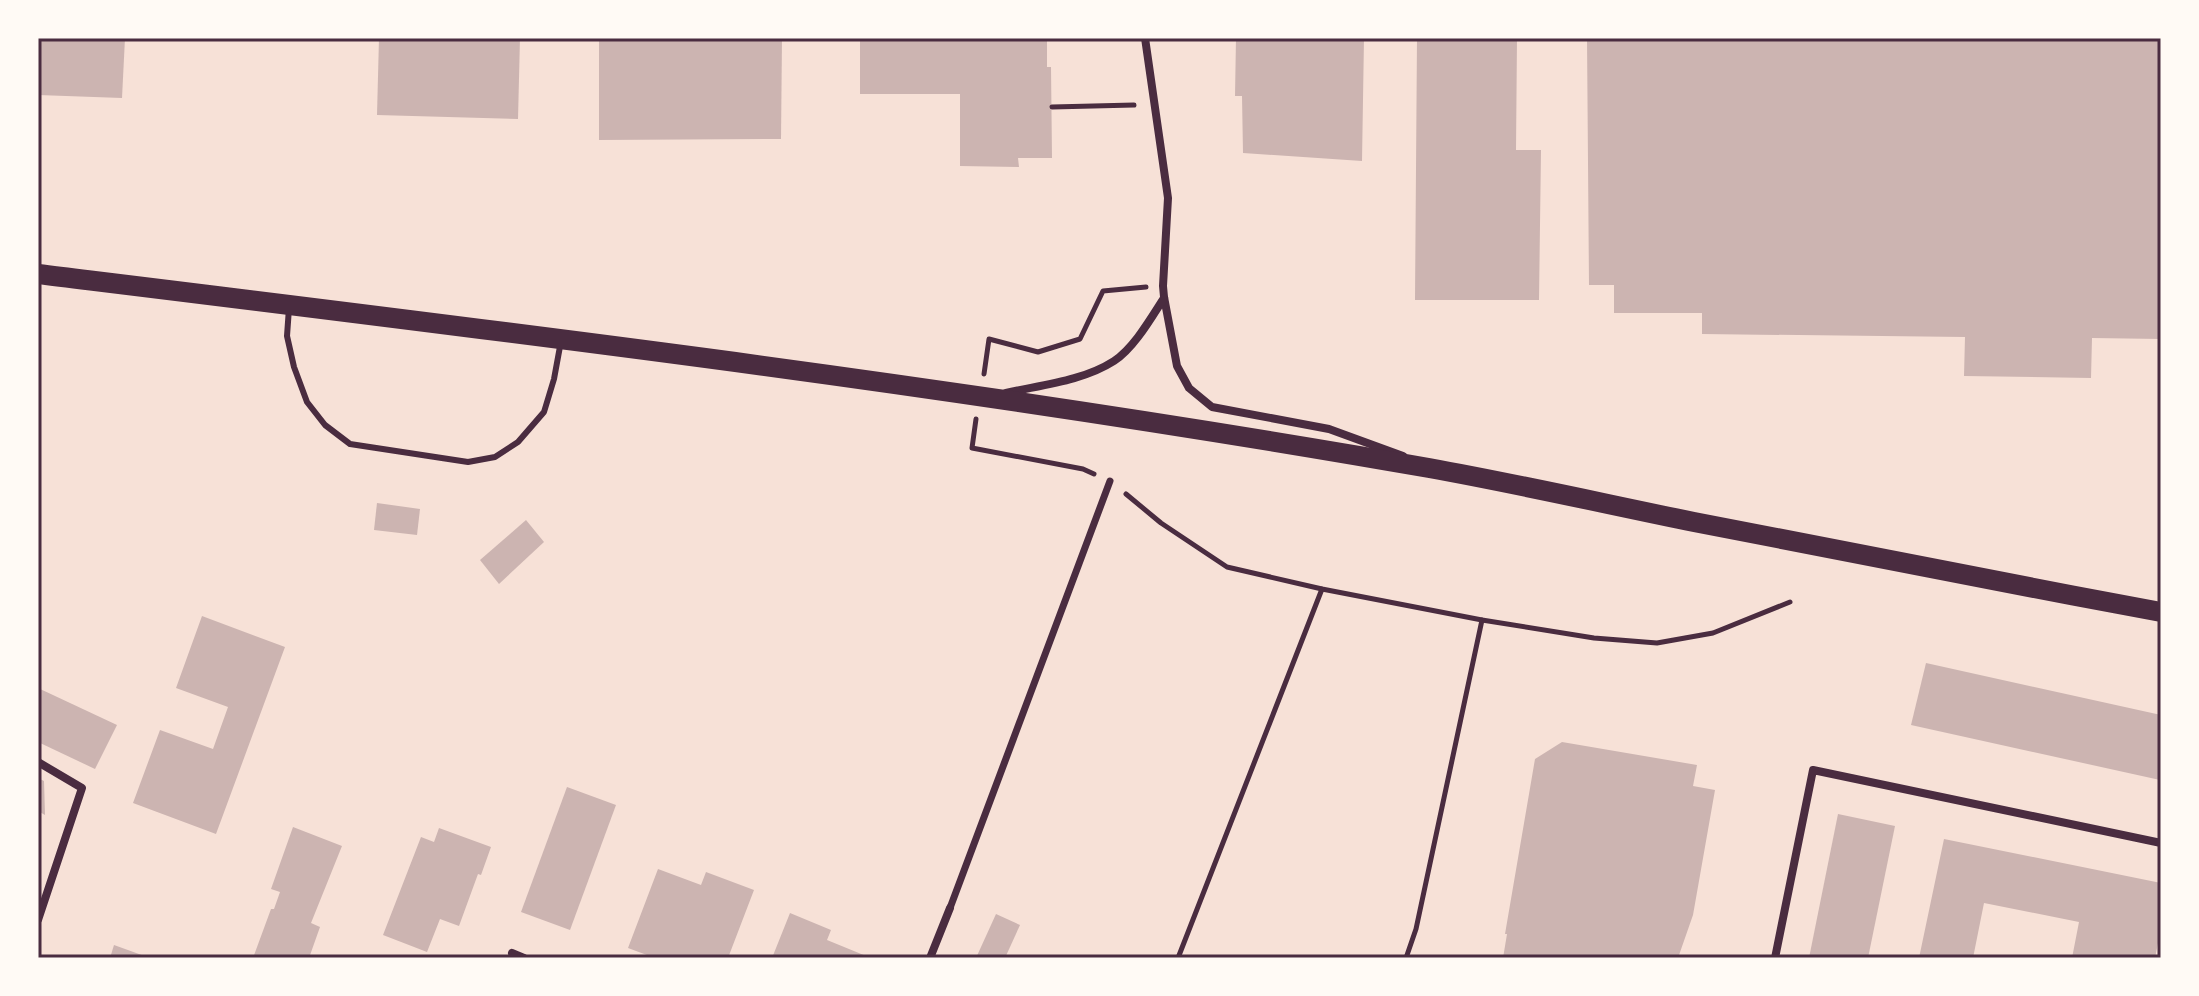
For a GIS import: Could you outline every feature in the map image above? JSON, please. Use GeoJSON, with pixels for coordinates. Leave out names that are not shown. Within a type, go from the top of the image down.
{"type":"FeatureCollection","features":[{"type":"Feature","properties":{"kind":"main road"},"geometry":{"type":"LineString","coordinates":[[38,274],[562,338],[988,397],[1433,469],[2161,612]]}},
{"type":"Feature","properties":{"kind":"street"},"geometry":{"type":"LineString","coordinates":[[1145,38],[1168,198],[1164,297],[1177,366],[1189,388],[1212,407],[1329,429],[1433,469]]}},
{"type":"Feature","properties":{"kind":"street"},"geometry":{"type":"LineString","coordinates":[[988,397],[1086,374],[1116,360],[1140,335],[1164,297]]}},
{"type":"Feature","properties":{"kind":"street"},"geometry":{"type":"LineString","coordinates":[[930,958],[1110,481]]}},
{"type":"Feature","properties":{"kind":"street"},"geometry":{"type":"LineString","coordinates":[[38,762],[82,788],[38,920]]}},
{"type":"Feature","properties":{"kind":"street"},"geometry":{"type":"LineString","coordinates":[[1775,958],[1813,770],[2161,843]]}},
{"type":"Feature","properties":{"kind":"street"},"geometry":{"type":"LineString","coordinates":[[512,953],[524,958]]}},
{"type":"Feature","properties":{"kind":"lane"},"geometry":{"type":"LineString","coordinates":[[289,305],[287,336],[294,367],[307,402],[325,425],[350,444],[468,462],[495,457],[518,442],[544,412],[562,338]]}},
{"type":"Feature","properties":{"kind":"path"},"geometry":{"type":"LineString","coordinates":[[1052,107],[1155,104]]}},
{"type":"Feature","properties":{"kind":"path"},"geometry":{"type":"LineString","coordinates":[[989,339],[1038,352],[1080,339],[1103,291],[1163,286]]}},
{"type":"Feature","properties":{"kind":"path"},"geometry":{"type":"LineString","coordinates":[[972,448],[1083,469],[1110,481],[1161,523],[1227,567],[1482,620],[1594,638],[1657,643],[1713,633],[1790,602]]}},
{"type":"Feature","properties":{"kind":"path"},"geometry":{"type":"LineString","coordinates":[[1178,958],[1322,589]]}},
{"type":"Feature","properties":{"kind":"path"},"geometry":{"type":"LineString","coordinates":[[1406,958],[1416,929],[1482,620]]}},
{"type":"Feature","properties":{"kind":"building"},"geometry":{"type":"Polygon","coordinates":[[[38,38],[125,38],[122,98],[38,95],[38,38]]]}},
{"type":"Feature","properties":{"kind":"building"},"geometry":{"type":"Polygon","coordinates":[[[379,38],[520,38],[518,119],[377,115],[379,38]]]}},
{"type":"Feature","properties":{"kind":"building"},"geometry":{"type":"Polygon","coordinates":[[[599,38],[782,38],[781,139],[599,140],[599,38]]]}},
{"type":"Feature","properties":{"kind":"building"},"geometry":{"type":"Polygon","coordinates":[[[860,38],[1047,38],[1047,67],[1051,67],[1052,158],[1018,158],[1019,167],[960,166],[960,94],[860,94],[860,38]]]}},
{"type":"Feature","properties":{"kind":"building"},"geometry":{"type":"Polygon","coordinates":[[[1236,38],[1364,38],[1362,161],[1243,153],[1242,96],[1235,96],[1236,38]]]}},
{"type":"Feature","properties":{"kind":"building"},"geometry":{"type":"Polygon","coordinates":[[[1417,38],[1517,38],[1516,150],[1541,150],[1539,300],[1415,300],[1417,38]]]}},
{"type":"Feature","properties":{"kind":"building"},"geometry":{"type":"Polygon","coordinates":[[[1587,38],[2161,38],[2161,339],[2092,338],[2091,378],[1964,376],[1965,337],[1702,334],[1702,313],[1614,313],[1614,285],[1589,285],[1587,38]]]}},
{"type":"Feature","properties":{"kind":"building"},"geometry":{"type":"Polygon","coordinates":[[[377,503],[420,509],[417,535],[374,530],[377,503]]]}},
{"type":"Feature","properties":{"kind":"building"},"geometry":{"type":"Polygon","coordinates":[[[526,520],[544,542],[499,584],[480,560],[526,520]]]}},
{"type":"Feature","properties":{"kind":"building"},"geometry":{"type":"Polygon","coordinates":[[[202,616],[285,647],[216,834],[133,803],[160,730],[213,749],[228,707],[176,688],[202,616]]]}},
{"type":"Feature","properties":{"kind":"building"},"geometry":{"type":"Polygon","coordinates":[[[1926,663],[2161,715],[2160,780],[1911,725],[1926,663]]]}},
{"type":"Feature","properties":{"kind":"building"},"geometry":{"type":"Polygon","coordinates":[[[38,688],[117,725],[95,769],[38,742],[38,688]]]}},
{"type":"Feature","properties":{"kind":"building"},"geometry":{"type":"Polygon","coordinates":[[[1562,742],[1697,765],[1693,786],[1715,790],[1693,915],[1678,958],[1503,958],[1535,759],[1562,742]]]}},
{"type":"Feature","properties":{"kind":"building"},"geometry":{"type":"Polygon","coordinates":[[[38,778],[44,781],[45,815],[38,811],[38,778]]]}},
{"type":"Feature","properties":{"kind":"building"},"geometry":{"type":"Polygon","coordinates":[[[567,787],[616,805],[570,930],[521,912],[567,787]]]}},
{"type":"Feature","properties":{"kind":"building"},"geometry":{"type":"Polygon","coordinates":[[[1838,814],[1895,826],[1868,958],[1809,958],[1838,814]]]}},
{"type":"Feature","properties":{"kind":"building"},"geometry":{"type":"Polygon","coordinates":[[[293,827],[342,846],[311,923],[320,927],[309,958],[253,958],[280,892],[271,889],[293,827]]]}},
{"type":"Feature","properties":{"kind":"building"},"geometry":{"type":"Polygon","coordinates":[[[439,828],[491,847],[459,926],[440,919],[427,952],[383,935],[421,837],[434,842],[439,828]]]}},
{"type":"Feature","properties":{"kind":"building"},"geometry":{"type":"Polygon","coordinates":[[[1944,839],[2161,883],[2161,928],[2155,958],[2072,958],[2079,922],[1984,903],[1973,958],[1919,958],[1944,839]]]}},
{"type":"Feature","properties":{"kind":"building"},"geometry":{"type":"Polygon","coordinates":[[[658,869],[701,885],[706,872],[754,890],[728,958],[655,958],[628,948],[658,869]]]}},
{"type":"Feature","properties":{"kind":"building"},"geometry":{"type":"Polygon","coordinates":[[[790,913],[831,930],[827,940],[871,958],[772,958],[790,913]]]}},
{"type":"Feature","properties":{"kind":"building"},"geometry":{"type":"Polygon","coordinates":[[[996,914],[1020,925],[1005,958],[976,958],[996,914]]]}},
{"type":"Feature","properties":{"kind":"building"},"geometry":{"type":"Polygon","coordinates":[[[114,945],[150,958],[110,958],[114,945]]]}}]}
